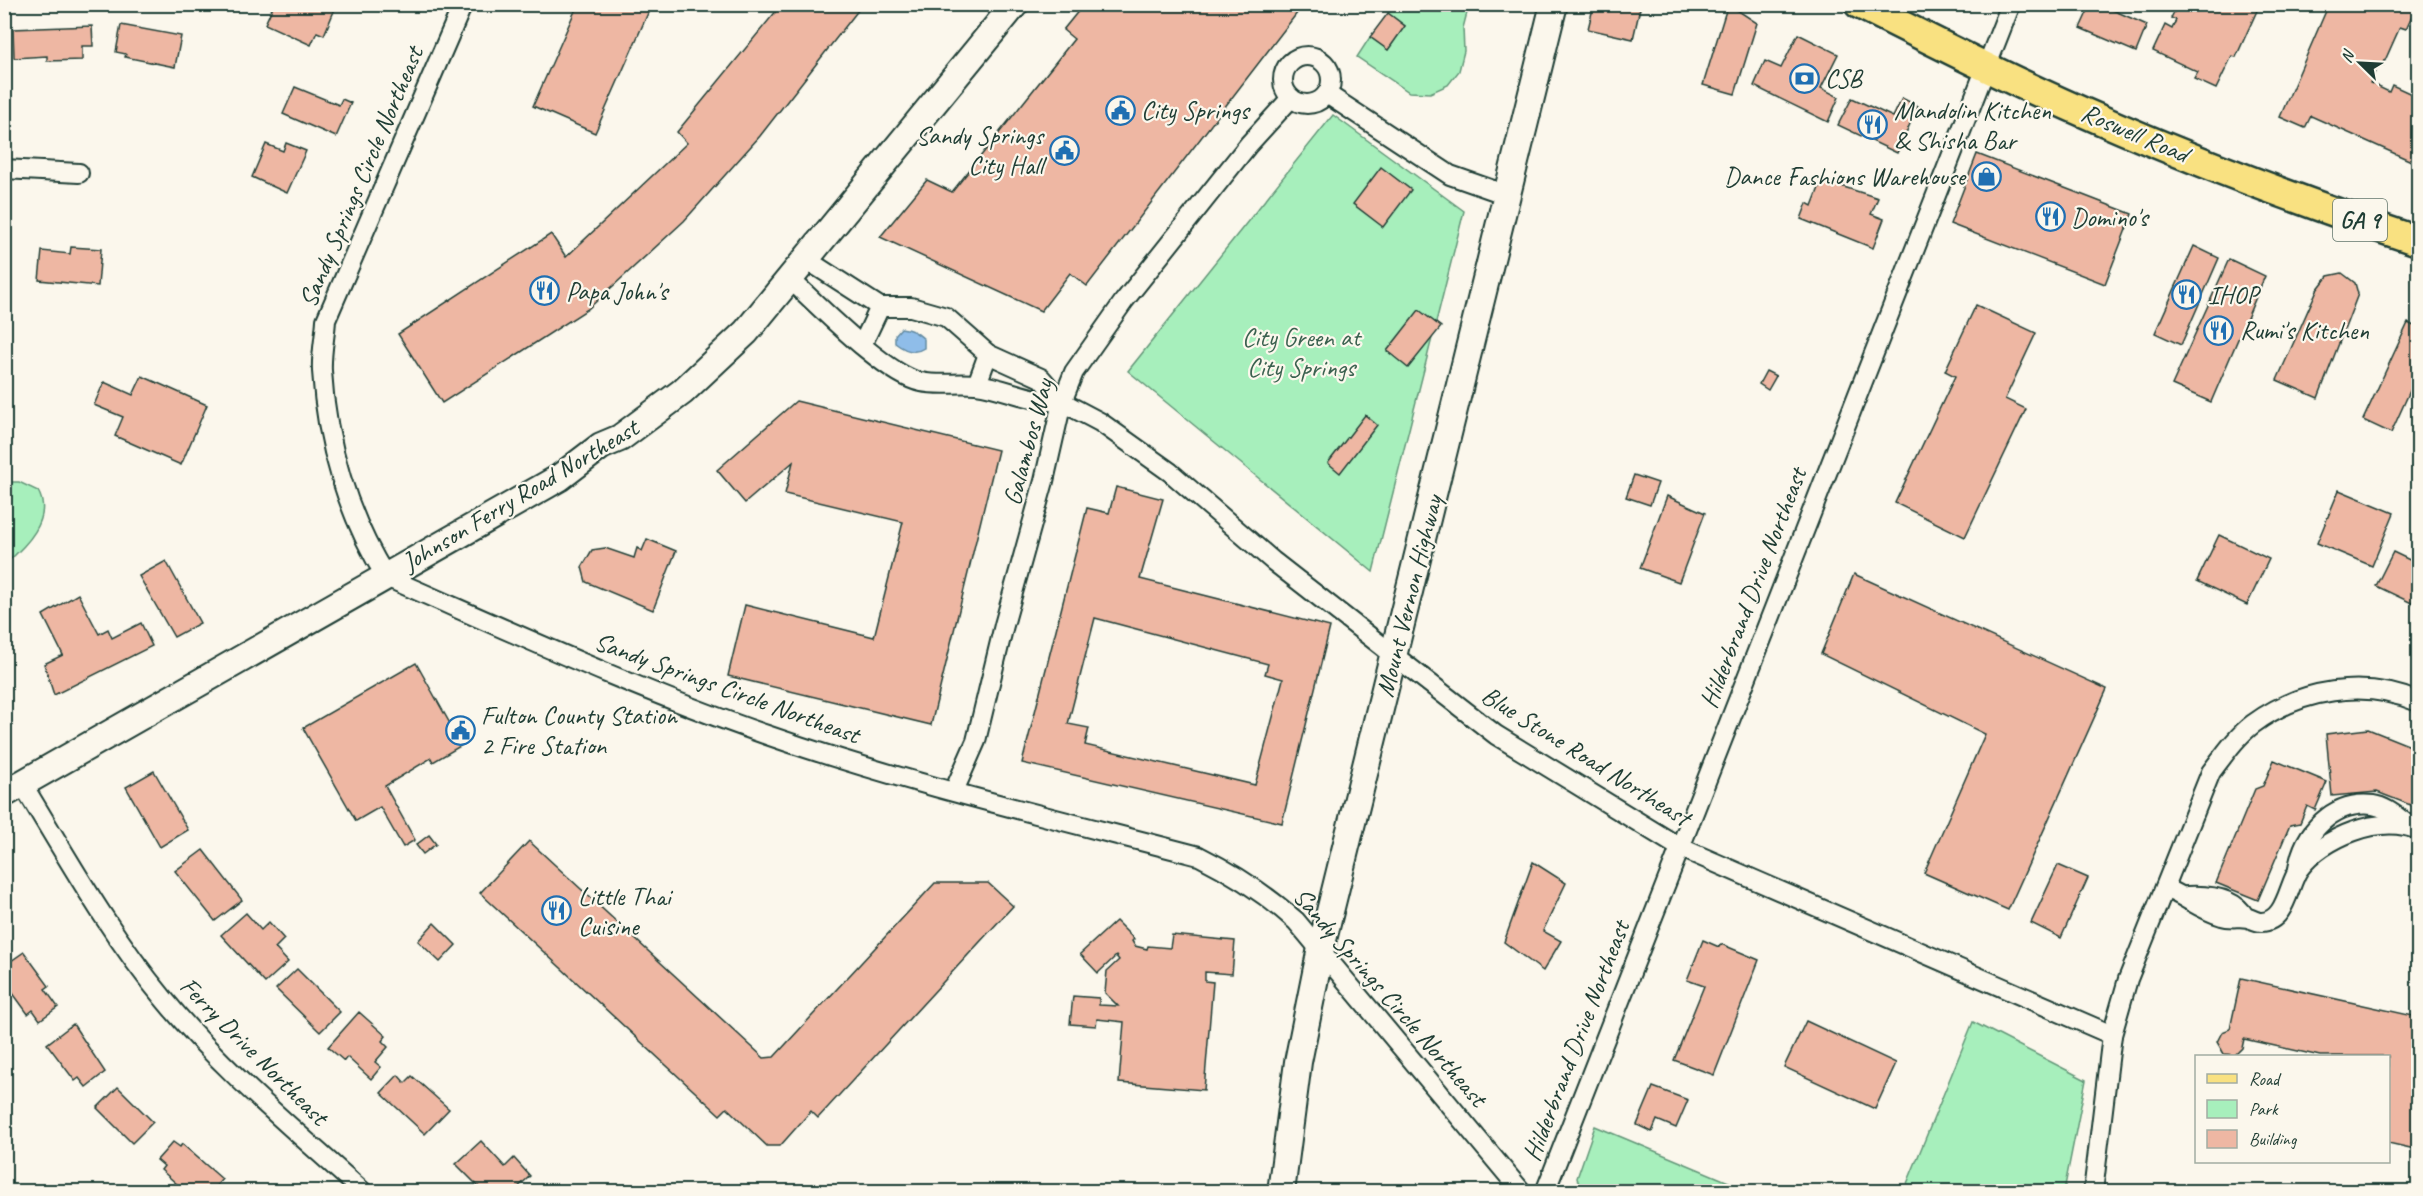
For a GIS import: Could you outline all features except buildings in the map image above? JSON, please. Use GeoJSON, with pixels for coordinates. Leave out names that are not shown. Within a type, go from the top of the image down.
{"type":"FeatureCollection","features":[{"type":"Feature","properties":{"kind":"main road","name":"Roswell Road"},"geometry":{"type":"LineString","coordinates":[[1859,4],[1986,68],[2100,120],[2213,165],[2418,241]]}},
{"type":"Feature","properties":{"kind":"street","name":"Sandy Springs Circle Northeast"},"geometry":{"type":"LineString","coordinates":[[463,4],[326,320],[322,370],[344,492],[367,546],[386,577],[644,689],[767,735],[954,791],[1198,856],[1234,873],[1267,894],[1321,948],[1522,1191]]}},
{"type":"Feature","properties":{"kind":"street","name":"Johnson Ferry Road Northeast"},"geometry":{"type":"LineString","coordinates":[[14,789],[559,478],[601,446],[620,438],[682,392],[746,332],[1015,4]]}},
{"type":"Feature","properties":{"kind":"street","name":"Mount Vernon Highway"},"geometry":{"type":"LineString","coordinates":[[1281,1191],[1298,1062],[1321,948],[1554,4]]}},
{"type":"Feature","properties":{"kind":"street","name":"Hilderbrand Drive Northeast"},"geometry":{"type":"LineString","coordinates":[[1545,1191],[2011,4]]}},
{"type":"Feature","properties":{"kind":"street"},"geometry":{"type":"LineString","coordinates":[[1304,55],[1312,56],[1326,64],[1332,79],[1327,94],[1314,103],[1306,104],[1291,98],[1283,84],[1285,69],[1297,57],[1304,55]]}},
{"type":"Feature","properties":{"kind":"street"},"geometry":{"type":"LineString","coordinates":[[1327,94],[1450,175],[1507,195]]}},
{"type":"Feature","properties":{"kind":"street","name":"Galambos Way"},"geometry":{"type":"LineString","coordinates":[[954,791],[976,741],[1004,625],[1044,481],[1062,402],[1074,372],[1124,301],[1249,144],[1291,98]]}},
{"type":"Feature","properties":{"kind":"street"},"geometry":{"type":"LineString","coordinates":[[4,169],[79,173]]}},
{"type":"Feature","properties":{"kind":"street"},"geometry":{"type":"LineString","coordinates":[[799,270],[880,307],[862,345]]}},
{"type":"Feature","properties":{"kind":"street","name":"Blue Stone Road Northeast"},"geometry":{"type":"LineString","coordinates":[[799,270],[862,345],[881,361],[919,382],[977,384],[1041,402],[1062,402]]}},
{"type":"Feature","properties":{"kind":"street","name":"Blue Stone Road Northeast"},"geometry":{"type":"LineString","coordinates":[[880,307],[911,307],[946,317],[988,354],[1041,378],[1062,402],[1100,422],[1170,472],[1273,561],[1496,735],[1679,847],[2112,1035]]}},
{"type":"Feature","properties":{"kind":"street"},"geometry":{"type":"LineString","coordinates":[[977,384],[988,354]]}},
{"type":"Feature","properties":{"kind":"street"},"geometry":{"type":"LineString","coordinates":[[2093,1191],[2104,1081],[2112,1035],[2128,979],[2211,772],[2232,744],[2253,724],[2280,707],[2306,697],[2332,691],[2358,689],[2384,692],[2418,702]]}},
{"type":"Feature","properties":{"kind":"street","name":"Ferry Drive Northeast"},"geometry":{"type":"LineString","coordinates":[[14,789],[163,999],[234,1074],[363,1191]]}},
{"type":"Feature","properties":{"kind":"street"},"geometry":{"type":"LineString","coordinates":[[2165,888],[2187,896],[2223,900],[2240,907],[2246,917],[2261,922],[2273,918],[2285,903],[2298,871],[2300,852],[2308,836],[2326,818],[2347,807],[2372,805],[2387,809],[2415,828]]}},
{"type":"Feature","properties":{"kind":"street"},"geometry":{"type":"LineString","coordinates":[[2298,871],[2315,852],[2366,828],[2391,825],[2415,828]]}},
{"type":"Feature","properties":{"kind":"green space"},"geometry":{"type":"Polygon","coordinates":[[[1396,5],[1469,5],[1463,28],[1464,51],[1459,71],[1448,85],[1430,93],[1409,92],[1357,57],[1370,37],[1388,50],[1405,26],[1388,13],[1396,5]]]}},
{"type":"Feature","properties":{"kind":"green space","name":"City Green at City Springs"},"geometry":{"type":"Polygon","coordinates":[[[1333,115],[1464,211],[1373,572],[1128,371],[1333,115]]]}},
{"type":"Feature","properties":{"kind":"green space"},"geometry":{"type":"Polygon","coordinates":[[[5,482],[19,482],[38,491],[42,501],[42,512],[35,532],[5,564],[5,482]]]}},
{"type":"Feature","properties":{"kind":"green space"},"geometry":{"type":"Polygon","coordinates":[[[1973,1022],[2086,1080],[2064,1191],[1904,1191],[1973,1022]]]}},
{"type":"Feature","properties":{"kind":"green space"},"geometry":{"type":"Polygon","coordinates":[[[1595,1126],[1750,1191],[1581,1191],[1577,1178],[1595,1126]]]}},
{"type":"Feature","properties":{"kind":"water"},"geometry":{"type":"Polygon","coordinates":[[[901,328],[913,331],[924,339],[924,348],[909,351],[895,343],[895,335],[901,328]]]}},
{"type":"Feature","properties":{"kind":"place","name":"CSB"},"geometry":{"type":"Point","coordinates":[1804,78]}},
{"type":"Feature","properties":{"kind":"place","name":"City Springs"},"geometry":{"type":"Point","coordinates":[1120,110]}},
{"type":"Feature","properties":{"kind":"place","name":"Mandolin Kitchen & Shisha Bar"},"geometry":{"type":"Point","coordinates":[1873,125]}},
{"type":"Feature","properties":{"kind":"place","name":"Sandy Springs City Hall"},"geometry":{"type":"Point","coordinates":[1064,150]}},
{"type":"Feature","properties":{"kind":"place","name":"Dance Fashions Warehouse"},"geometry":{"type":"Point","coordinates":[1986,176]}},
{"type":"Feature","properties":{"kind":"place","name":"Domino's"},"geometry":{"type":"Point","coordinates":[2050,217]}},
{"type":"Feature","properties":{"kind":"place","name":"Papa John's"},"geometry":{"type":"Point","coordinates":[545,291]}},
{"type":"Feature","properties":{"kind":"place","name":"IHOP"},"geometry":{"type":"Point","coordinates":[2187,295]}},
{"type":"Feature","properties":{"kind":"place","name":"Rumi's Kitchen"},"geometry":{"type":"Point","coordinates":[2219,330]}},
{"type":"Feature","properties":{"kind":"place","name":"Fulton County Station 2 Fire Station"},"geometry":{"type":"Point","coordinates":[460,730]}},
{"type":"Feature","properties":{"kind":"place","name":"Little Thai Cuisine"},"geometry":{"type":"Point","coordinates":[557,911]}}]}
